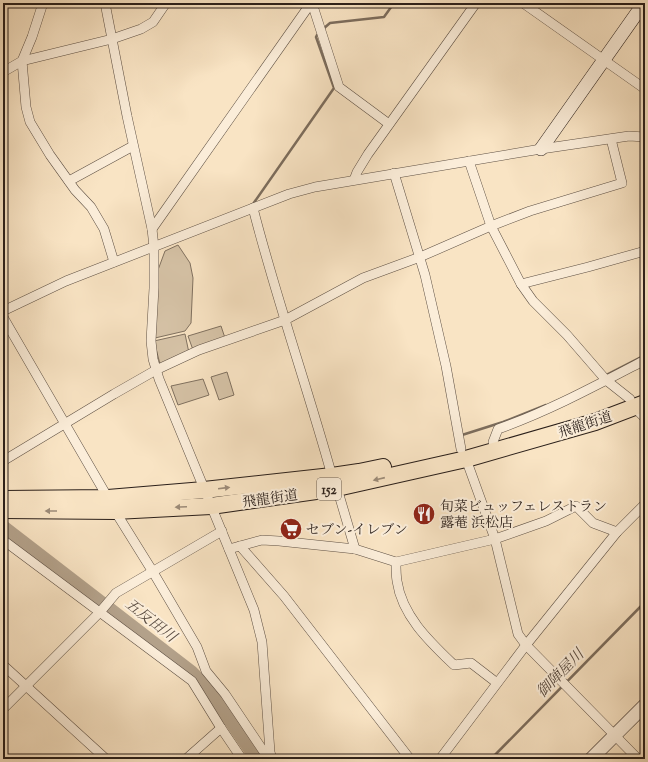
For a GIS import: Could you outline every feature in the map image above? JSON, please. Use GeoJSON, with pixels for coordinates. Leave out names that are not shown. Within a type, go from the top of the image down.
{"type":"FeatureCollection","features":[{"type":"Feature","properties":{"kind":"highway","name":"飛龍街道"},"geometry":{"type":"LineString","coordinates":[[3,499],[112,504],[211,506],[334,482],[358,472],[464,454],[595,422],[638,407],[645,392]]}},
{"type":"Feature","properties":{"kind":"highway","name":"飛龍街道"},"geometry":{"type":"LineString","coordinates":[[464,454],[493,442],[600,410],[638,407]]}},
{"type":"Feature","properties":{"kind":"highway","name":"飛龍街道"},"geometry":{"type":"LineString","coordinates":[[3,510],[112,504],[204,490],[334,482]]}},
{"type":"Feature","properties":{"kind":"street"},"geometry":{"type":"LineString","coordinates":[[43,3],[32,37],[22,60],[26,107],[30,122],[50,155],[75,190],[91,207],[104,229],[114,262]]}},
{"type":"Feature","properties":{"kind":"street"},"geometry":{"type":"LineString","coordinates":[[105,3],[133,146],[152,229],[154,247],[154,288],[151,341],[152,359],[254,610],[262,642],[268,758]]}},
{"type":"Feature","properties":{"kind":"street"},"geometry":{"type":"LineString","coordinates":[[3,72],[22,60],[112,39],[141,29],[153,22],[166,3]]}},
{"type":"Feature","properties":{"kind":"street"},"geometry":{"type":"LineString","coordinates":[[312,3],[339,87],[389,124]]}},
{"type":"Feature","properties":{"kind":"street"},"geometry":{"type":"LineString","coordinates":[[152,229],[312,3]]}},
{"type":"Feature","properties":{"kind":"street"},"geometry":{"type":"LineString","coordinates":[[354,180],[356,172],[389,124],[476,3]]}},
{"type":"Feature","properties":{"kind":"street"},"geometry":{"type":"LineString","coordinates":[[523,3],[645,89]]}},
{"type":"Feature","properties":{"kind":"street"},"geometry":{"type":"LineString","coordinates":[[541,149],[644,3]]}},
{"type":"Feature","properties":{"kind":"street"},"geometry":{"type":"LineString","coordinates":[[3,312],[66,281],[288,194],[315,187],[354,180],[541,149],[629,136],[645,137]]}},
{"type":"Feature","properties":{"kind":"street"},"geometry":{"type":"LineString","coordinates":[[3,461],[156,370],[199,350],[285,320],[363,278],[420,257],[491,226],[530,211],[622,183],[611,139]]}},
{"type":"Feature","properties":{"kind":"street"},"geometry":{"type":"LineString","coordinates":[[69,181],[133,146]]}},
{"type":"Feature","properties":{"kind":"street"},"geometry":{"type":"LineString","coordinates":[[469,161],[491,226],[521,284],[533,301],[567,335],[606,380],[638,407]]}},
{"type":"Feature","properties":{"kind":"street"},"geometry":{"type":"LineString","coordinates":[[394,174],[420,257],[446,366],[464,454],[495,539],[518,634],[526,645],[638,759]]}},
{"type":"Feature","properties":{"kind":"street"},"geometry":{"type":"LineString","coordinates":[[253,208],[285,320],[355,549]]}},
{"type":"Feature","properties":{"kind":"street"},"geometry":{"type":"LineString","coordinates":[[521,284],[645,251]]}},
{"type":"Feature","properties":{"kind":"street"},"geometry":{"type":"LineString","coordinates":[[3,318],[197,647],[206,671],[225,694],[268,758]]}},
{"type":"Feature","properties":{"kind":"street"},"geometry":{"type":"LineString","coordinates":[[493,442],[498,429],[520,421],[645,360]]}},
{"type":"Feature","properties":{"kind":"street"},"geometry":{"type":"LineString","coordinates":[[440,759],[526,645],[617,532],[645,504]]}},
{"type":"Feature","properties":{"kind":"street"},"geometry":{"type":"LineString","coordinates":[[229,549],[262,540],[355,549],[396,562],[495,539],[546,521],[576,506],[593,522],[617,532]]}},
{"type":"Feature","properties":{"kind":"street"},"geometry":{"type":"LineString","coordinates":[[3,709],[116,593],[222,532]]}},
{"type":"Feature","properties":{"kind":"street"},"geometry":{"type":"LineString","coordinates":[[3,540],[192,681],[242,759]]}},
{"type":"Feature","properties":{"kind":"street"},"geometry":{"type":"LineString","coordinates":[[240,546],[284,596],[410,759]]}},
{"type":"Feature","properties":{"kind":"street"},"geometry":{"type":"LineString","coordinates":[[396,562],[397,582],[402,598],[415,623],[428,640],[454,665],[471,663],[497,683]]}},
{"type":"Feature","properties":{"kind":"street"},"geometry":{"type":"LineString","coordinates":[[3,665],[106,759]]}},
{"type":"Feature","properties":{"kind":"street"},"geometry":{"type":"LineString","coordinates":[[591,759],[645,704]]}},
{"type":"Feature","properties":{"kind":"street"},"geometry":{"type":"LineString","coordinates":[[186,759],[221,728]]}},
{"type":"Feature","properties":{"kind":"shaded area"},"geometry":{"type":"Polygon","coordinates":[[[178,245],[190,263],[193,278],[191,323],[185,331],[155,338],[158,270],[165,251],[178,245]]]}},
{"type":"Feature","properties":{"kind":"shaded area"},"geometry":{"type":"Polygon","coordinates":[[[221,326],[225,338],[193,350],[188,336],[221,326]]]}},
{"type":"Feature","properties":{"kind":"shaded area"},"geometry":{"type":"Polygon","coordinates":[[[185,334],[189,353],[160,364],[154,341],[185,334]]]}},
{"type":"Feature","properties":{"kind":"shaded area"},"geometry":{"type":"Polygon","coordinates":[[[227,372],[234,395],[219,400],[211,377],[227,372]]]}},
{"type":"Feature","properties":{"kind":"shaded area"},"geometry":{"type":"Polygon","coordinates":[[[203,379],[209,395],[178,405],[171,386],[203,379]]]}},
{"type":"Feature","properties":{"kind":"waterway"},"geometry":{"type":"LineString","coordinates":[[323,29],[330,23],[384,17],[394,3]]}},
{"type":"Feature","properties":{"kind":"waterway"},"geometry":{"type":"LineString","coordinates":[[253,204],[334,88],[316,37],[317,35]]}},
{"type":"Feature","properties":{"kind":"waterway"},"geometry":{"type":"LineString","coordinates":[[606,375],[645,355]]}},
{"type":"Feature","properties":{"kind":"waterway"},"geometry":{"type":"LineString","coordinates":[[462,435],[503,422],[546,405]]}},
{"type":"Feature","properties":{"kind":"waterway","name":"五反田川"},"geometry":{"type":"LineString","coordinates":[[3,527],[191,672],[211,692],[257,759]]}},
{"type":"Feature","properties":{"kind":"waterway","name":"御陣屋川"},"geometry":{"type":"LineString","coordinates":[[491,759],[645,602]]}},
{"type":"Feature","properties":{"kind":"place","name":"旬菜ビュッフェレストラン 露菴 浜松店"},"geometry":{"type":"Point","coordinates":[424,514]}},
{"type":"Feature","properties":{"kind":"place","name":"セブン-イレブン"},"geometry":{"type":"Point","coordinates":[291,529]}}]}
